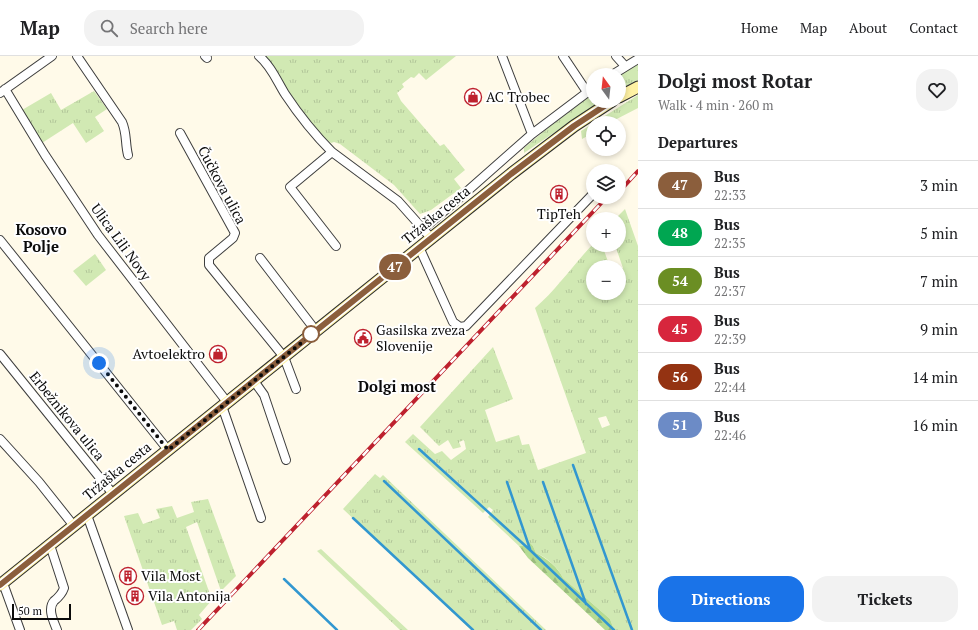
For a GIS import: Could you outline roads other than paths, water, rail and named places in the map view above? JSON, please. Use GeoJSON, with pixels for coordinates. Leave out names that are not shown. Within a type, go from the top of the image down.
{"type":"FeatureCollection","features":[{"type":"Feature","properties":{"kind":"main road"},"geometry":{"type":"LineString","coordinates":[[626,93],[638,87]]}},
{"type":"Feature","properties":{"kind":"main road","name":"Tržaška cesta"},"geometry":{"type":"LineString","coordinates":[[2,584],[419,247],[556,139],[602,108]]}},
{"type":"Feature","properties":{"kind":"street","name":"Ulica Lili Novy"},"geometry":{"type":"LineString","coordinates":[[52,56],[3,91],[98,235],[225,404]]}},
{"type":"Feature","properties":{"kind":"street"},"geometry":{"type":"LineString","coordinates":[[77,56],[122,122],[126,132],[125,142],[128,155]]}},
{"type":"Feature","properties":{"kind":"street"},"geometry":{"type":"LineString","coordinates":[[259,56],[268,66],[306,123],[332,152],[398,201],[432,238]]}},
{"type":"Feature","properties":{"kind":"street"},"geometry":{"type":"LineString","coordinates":[[502,56],[532,134]]}},
{"type":"Feature","properties":{"kind":"street"},"geometry":{"type":"LineString","coordinates":[[563,56],[586,85]]}},
{"type":"Feature","properties":{"kind":"street"},"geometry":{"type":"LineString","coordinates":[[616,56],[625,66]]}},
{"type":"Feature","properties":{"kind":"street"},"geometry":{"type":"LineString","coordinates":[[622,68],[638,59]]}},
{"type":"Feature","properties":{"kind":"street"},"geometry":{"type":"LineString","coordinates":[[424,228],[532,134],[586,93]]}},
{"type":"Feature","properties":{"kind":"street","name":"Čučkova ulica"},"geometry":{"type":"LineString","coordinates":[[180,133],[235,233],[233,238],[209,258],[208,265],[284,357]]}},
{"type":"Feature","properties":{"kind":"street"},"geometry":{"type":"LineString","coordinates":[[332,152],[290,187],[336,246]]}},
{"type":"Feature","properties":{"kind":"street"},"geometry":{"type":"LineString","coordinates":[[419,247],[453,322],[460,327],[466,326],[586,201]]}},
{"type":"Feature","properties":{"kind":"street"},"geometry":{"type":"LineString","coordinates":[[0,240],[168,450]]}},
{"type":"Feature","properties":{"kind":"street"},"geometry":{"type":"LineString","coordinates":[[260,258],[316,331]]}},
{"type":"Feature","properties":{"kind":"street","name":"Erbežnikova ulica"},"geometry":{"type":"LineString","coordinates":[[0,354],[113,494]]}},
{"type":"Feature","properties":{"kind":"street"},"geometry":{"type":"LineString","coordinates":[[284,357],[296,388]]}},
{"type":"Feature","properties":{"kind":"street"},"geometry":{"type":"LineString","coordinates":[[254,381],[264,395],[286,460]]}},
{"type":"Feature","properties":{"kind":"street"},"geometry":{"type":"LineString","coordinates":[[225,404],[261,518]]}},
{"type":"Feature","properties":{"kind":"street"},"geometry":{"type":"LineString","coordinates":[[0,439],[39,482],[74,526]]}},
{"type":"Feature","properties":{"kind":"street","name":"Tržaška cesta"},"geometry":{"type":"LineString","coordinates":[[87,515],[128,630]]}},
{"type":"Feature","properties":{"kind":"street"},"geometry":{"type":"LineString","coordinates":[[50,545],[64,588],[62,594],[52,603],[51,608],[57,630]]}},
{"type":"Feature","properties":{"kind":"street"},"geometry":{"type":"LineString","coordinates":[[2,584],[20,630]]}},
{"type":"Feature","properties":{"kind":"waterway"},"geometry":{"type":"LineString","coordinates":[[419,449],[530,550],[614,630]]}},
{"type":"Feature","properties":{"kind":"waterway"},"geometry":{"type":"LineString","coordinates":[[573,465],[632,630]]}},
{"type":"Feature","properties":{"kind":"waterway"},"geometry":{"type":"LineString","coordinates":[[384,481],[541,630]]}},
{"type":"Feature","properties":{"kind":"waterway"},"geometry":{"type":"LineString","coordinates":[[507,482],[530,549]]}},
{"type":"Feature","properties":{"kind":"waterway"},"geometry":{"type":"LineString","coordinates":[[543,482],[586,604]]}},
{"type":"Feature","properties":{"kind":"waterway"},"geometry":{"type":"LineString","coordinates":[[353,518],[473,630]]}},
{"type":"Feature","properties":{"kind":"waterway"},"geometry":{"type":"LineString","coordinates":[[284,579],[337,630]]}},
{"type":"Feature","properties":{"kind":"railway"},"geometry":{"type":"LineString","coordinates":[[626,184],[638,171]]}},
{"type":"Feature","properties":{"kind":"railway"},"geometry":{"type":"LineString","coordinates":[[198,630],[600,204]]}},
{"type":"Feature","properties":{"kind":"place","name":"AC Trobec"},"geometry":{"type":"Point","coordinates":[473,97]}},
{"type":"Feature","properties":{"kind":"place","name":"TipTeh"},"geometry":{"type":"Point","coordinates":[559,194]}},
{"type":"Feature","properties":{"kind":"place","name":"Gasilska zveza Slovenije"},"geometry":{"type":"Point","coordinates":[363,338]}},
{"type":"Feature","properties":{"kind":"place","name":"Avtoelektro"},"geometry":{"type":"Point","coordinates":[218,354]}},
{"type":"Feature","properties":{"kind":"place","name":"Vila Most"},"geometry":{"type":"Point","coordinates":[128,576]}},
{"type":"Feature","properties":{"kind":"place","name":"Vila Antonija"},"geometry":{"type":"Point","coordinates":[135,596]}},
{"type":"Feature","properties":{"kind":"district","name":"Kosovo Polje"},"geometry":{"type":"Point","coordinates":[41,238]}},
{"type":"Feature","properties":{"kind":"district","name":"Dolgi most"},"geometry":{"type":"Point","coordinates":[397,387]}}]}
